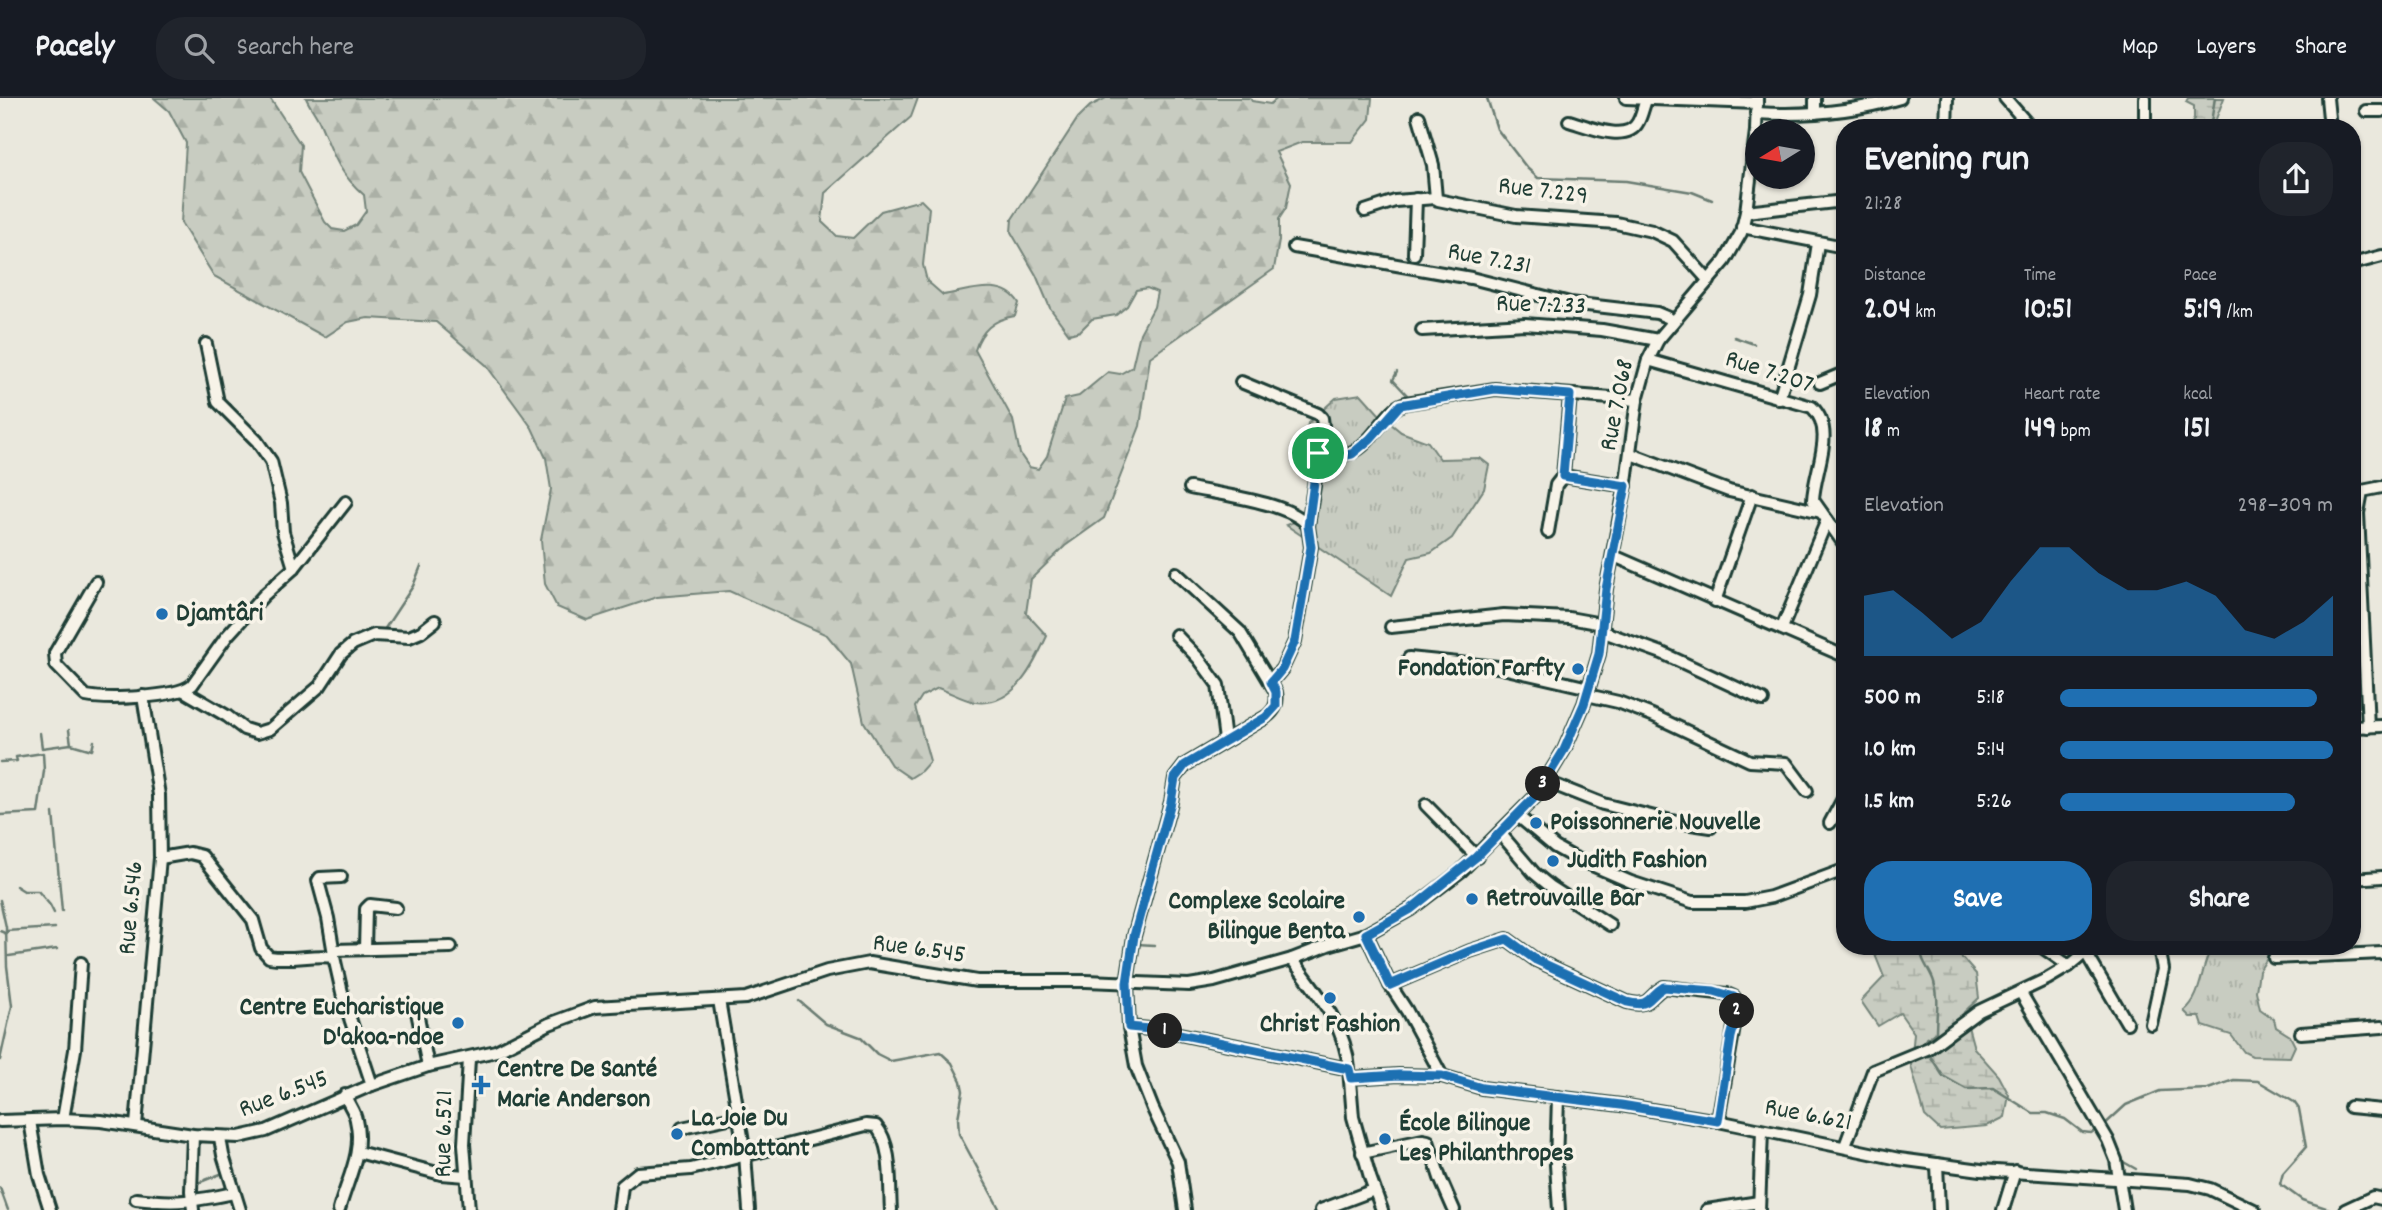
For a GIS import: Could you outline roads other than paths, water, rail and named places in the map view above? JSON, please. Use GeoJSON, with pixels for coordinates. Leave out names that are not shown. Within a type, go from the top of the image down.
{"type":"FeatureCollection","features":[{"type":"Feature","properties":{"kind":"street"},"geometry":{"type":"LineString","coordinates":[[1626,98],[1757,105],[1788,115],[1869,107],[1900,98]]}},
{"type":"Feature","properties":{"kind":"street"},"geometry":{"type":"LineString","coordinates":[[1815,98],[1815,113]]}},
{"type":"Feature","properties":{"kind":"street"},"geometry":{"type":"LineString","coordinates":[[1946,119],[1947,98]]}},
{"type":"Feature","properties":{"kind":"street"},"geometry":{"type":"LineString","coordinates":[[2005,98],[2023,119]]}},
{"type":"Feature","properties":{"kind":"street"},"geometry":{"type":"LineString","coordinates":[[2145,98],[2145,119]]}},
{"type":"Feature","properties":{"kind":"street"},"geometry":{"type":"LineString","coordinates":[[2326,98],[2329,119]]}},
{"type":"Feature","properties":{"kind":"street"},"geometry":{"type":"LineString","coordinates":[[1569,121],[1615,133],[1629,131],[1637,124],[1646,100]]}},
{"type":"Feature","properties":{"kind":"street","name":"Rue 7.068"},"geometry":{"type":"LineString","coordinates":[[1602,628],[1631,454],[1637,400],[1648,360],[1658,340],[1726,261],[1742,228],[1756,131],[1757,105]]}},
{"type":"Feature","properties":{"kind":"street"},"geometry":{"type":"LineString","coordinates":[[2366,111],[2382,111]]}},
{"type":"Feature","properties":{"kind":"street"},"geometry":{"type":"LineString","coordinates":[[1419,117],[1433,166],[1436,198]]}},
{"type":"Feature","properties":{"kind":"street","name":"Rue 7.229"},"geometry":{"type":"LineString","coordinates":[[1365,211],[1395,201],[1436,198],[1516,216],[1604,222],[1651,231],[1673,241],[1709,281]]}},
{"type":"Feature","properties":{"kind":"street"},"geometry":{"type":"LineString","coordinates":[[1414,254],[1416,200]]}},
{"type":"Feature","properties":{"kind":"street"},"geometry":{"type":"LineString","coordinates":[[1746,212],[1836,202]]}},
{"type":"Feature","properties":{"kind":"street"},"geometry":{"type":"LineString","coordinates":[[1742,228],[1836,246]]}},
{"type":"Feature","properties":{"kind":"street"},"geometry":{"type":"LineString","coordinates":[[1779,399],[1811,295],[1818,243]]}},
{"type":"Feature","properties":{"kind":"street","name":"Rue 7.231"},"geometry":{"type":"LineString","coordinates":[[1294,247],[1471,278],[1570,303],[1657,313],[1669,318],[1672,323]]}},
{"type":"Feature","properties":{"kind":"street"},"geometry":{"type":"LineString","coordinates":[[2361,260],[2382,256]]}},
{"type":"Feature","properties":{"kind":"street","name":"Rue 7.233"},"geometry":{"type":"LineString","coordinates":[[1422,330],[1525,324],[1602,330],[1658,340]]}},
{"type":"Feature","properties":{"kind":"street"},"geometry":{"type":"LineString","coordinates":[[206,344],[218,402],[257,441],[271,461],[281,503],[283,532],[294,568]]}},
{"type":"Feature","properties":{"kind":"street","name":"Rue 7.207"},"geometry":{"type":"LineString","coordinates":[[1648,360],[1812,407],[1820,418],[1824,442],[1813,500],[1836,533]]}},
{"type":"Feature","properties":{"kind":"street"},"geometry":{"type":"LineString","coordinates":[[1820,383],[1836,376]]}},
{"type":"Feature","properties":{"kind":"street"},"geometry":{"type":"LineString","coordinates":[[1241,382],[1318,414],[1322,418],[1323,426],[1308,526],[1311,547],[1295,641],[1282,669],[1271,682]]}},
{"type":"Feature","properties":{"kind":"street"},"geometry":{"type":"LineString","coordinates":[[1318,453],[1337,457],[1352,454],[1370,439],[1396,406],[1406,403],[1495,389],[1637,400]]}},
{"type":"Feature","properties":{"kind":"street"},"geometry":{"type":"LineString","coordinates":[[1548,532],[1556,485],[1563,476],[1570,395]]}},
{"type":"Feature","properties":{"kind":"street"},"geometry":{"type":"LineString","coordinates":[[1631,454],[1729,491],[1824,516],[1782,628]]}},
{"type":"Feature","properties":{"kind":"street"},"geometry":{"type":"LineString","coordinates":[[1563,476],[1626,486]]}},
{"type":"Feature","properties":{"kind":"street"},"geometry":{"type":"LineString","coordinates":[[2361,488],[2382,487]]}},
{"type":"Feature","properties":{"kind":"street"},"geometry":{"type":"LineString","coordinates":[[1190,488],[1278,507],[1299,516],[1308,526]]}},
{"type":"Feature","properties":{"kind":"street"},"geometry":{"type":"LineString","coordinates":[[1715,601],[1752,495]]}},
{"type":"Feature","properties":{"kind":"street"},"geometry":{"type":"LineString","coordinates":[[96,582],[55,653],[54,660],[86,696],[143,696],[184,691],[192,685],[227,636],[264,595],[294,568],[346,502]]}},
{"type":"Feature","properties":{"kind":"street"},"geometry":{"type":"LineString","coordinates":[[1614,556],[1836,651]]}},
{"type":"Feature","properties":{"kind":"street"},"geometry":{"type":"LineString","coordinates":[[1176,573],[1240,632],[1271,682],[1278,700],[1272,712],[1185,765],[1175,778],[1171,802],[1134,936],[1127,983],[1129,1027],[1136,1066],[1178,1162],[1185,1210]]}},
{"type":"Feature","properties":{"kind":"street"},"geometry":{"type":"LineString","coordinates":[[2361,577],[2368,727]]}},
{"type":"Feature","properties":{"kind":"street"},"geometry":{"type":"LineString","coordinates":[[1391,627],[1504,615],[1569,618],[1602,628],[1662,653],[1763,700]]}},
{"type":"Feature","properties":{"kind":"street"},"geometry":{"type":"LineString","coordinates":[[184,691],[244,729],[257,733],[270,729],[320,686],[341,654],[352,644],[374,635],[410,637],[435,621]]}},
{"type":"Feature","properties":{"kind":"street","name":"Rue 6.545"},"geometry":{"type":"LineString","coordinates":[[0,1121],[63,1119],[135,1125],[220,1138],[239,1137],[266,1131],[372,1085],[428,1066],[496,1051],[549,1024],[595,1007],[746,998],[827,971],[869,962],[977,982],[1086,981],[1189,985],[1292,960],[1328,945],[1366,934],[1411,909],[1476,857],[1518,816],[1545,781],[1564,750],[1588,691],[1599,654],[1602,628]]}},
{"type":"Feature","properties":{"kind":"street"},"geometry":{"type":"LineString","coordinates":[[1175,635],[1199,659],[1218,685],[1226,740]]}},
{"type":"Feature","properties":{"kind":"street"},"geometry":{"type":"LineString","coordinates":[[1409,659],[1499,667],[1588,691],[1652,715],[1750,761],[1786,763],[1807,792]]}},
{"type":"Feature","properties":{"kind":"street","name":"Rue 6.546"},"geometry":{"type":"LineString","coordinates":[[135,1125],[160,858],[159,795],[143,696]]}},
{"type":"Feature","properties":{"kind":"street"},"geometry":{"type":"LineString","coordinates":[[2361,727],[2382,726]]}},
{"type":"Feature","properties":{"kind":"street"},"geometry":{"type":"LineString","coordinates":[[1545,781],[1604,804],[1659,818],[1711,827]]}},
{"type":"Feature","properties":{"kind":"street"},"geometry":{"type":"LineString","coordinates":[[1426,805],[1476,857]]}},
{"type":"Feature","properties":{"kind":"street"},"geometry":{"type":"LineString","coordinates":[[1830,823],[1836,812]]}},
{"type":"Feature","properties":{"kind":"street"},"geometry":{"type":"LineString","coordinates":[[1518,816],[1555,847],[1573,858],[1606,873],[1692,902],[1745,902],[1771,897],[1836,873]]}},
{"type":"Feature","properties":{"kind":"street"},"geometry":{"type":"LineString","coordinates":[[1500,832],[1529,868],[1551,887],[1610,925]]}},
{"type":"Feature","properties":{"kind":"street"},"geometry":{"type":"LineString","coordinates":[[160,858],[190,853],[202,856],[253,920],[261,948],[269,957],[296,959],[365,949],[451,947]]}},
{"type":"Feature","properties":{"kind":"street"},"geometry":{"type":"LineString","coordinates":[[341,877],[320,878],[318,881],[343,997],[372,1085]]}},
{"type":"Feature","properties":{"kind":"street"},"geometry":{"type":"LineString","coordinates":[[2361,878],[2382,877]]}},
{"type":"Feature","properties":{"kind":"street"},"geometry":{"type":"LineString","coordinates":[[365,949],[366,909],[370,905],[396,908]]}},
{"type":"Feature","properties":{"kind":"street"},"geometry":{"type":"LineString","coordinates":[[1366,934],[1390,985],[1442,1076]]}},
{"type":"Feature","properties":{"kind":"street"},"geometry":{"type":"LineString","coordinates":[[1390,985],[1470,951],[1507,939],[1536,960],[1627,1002],[1644,1004],[1664,987],[1727,994],[1734,997],[1737,1009],[1718,1121]]}},
{"type":"Feature","properties":{"kind":"street"},"geometry":{"type":"LineString","coordinates":[[2361,954],[2382,953]]}},
{"type":"Feature","properties":{"kind":"street"},"geometry":{"type":"LineString","coordinates":[[2053,955],[2069,966]]}},
{"type":"Feature","properties":{"kind":"street"},"geometry":{"type":"LineString","coordinates":[[1844,1146],[1871,1074],[1924,1050],[1979,1011],[2021,993],[2069,966],[2083,955]]}},
{"type":"Feature","properties":{"kind":"street"},"geometry":{"type":"LineString","coordinates":[[2092,955],[2127,1023]]}},
{"type":"Feature","properties":{"kind":"street"},"geometry":{"type":"LineString","coordinates":[[2151,1024],[2163,969],[2160,955]]}},
{"type":"Feature","properties":{"kind":"street"},"geometry":{"type":"LineString","coordinates":[[2274,958],[2339,955]]}},
{"type":"Feature","properties":{"kind":"street"},"geometry":{"type":"LineString","coordinates":[[1292,960],[1327,1006],[1341,1033],[1348,1057],[1353,1117],[1382,1210]]}},
{"type":"Feature","properties":{"kind":"street"},"geometry":{"type":"LineString","coordinates":[[63,1119],[74,1061],[81,963]]}},
{"type":"Feature","properties":{"kind":"street"},"geometry":{"type":"LineString","coordinates":[[2021,993],[2101,1129],[2116,1160],[2124,1210]]}},
{"type":"Feature","properties":{"kind":"street"},"geometry":{"type":"LineString","coordinates":[[719,1000],[745,1154],[749,1210]]}},
{"type":"Feature","properties":{"kind":"street"},"geometry":{"type":"LineString","coordinates":[[417,1012],[428,1066]]}},
{"type":"Feature","properties":{"kind":"street","name":"Rue 6.621"},"geometry":{"type":"LineString","coordinates":[[1129,1027],[1160,1030],[1350,1074],[1442,1076],[1482,1088],[1718,1121],[1899,1159],[2190,1184],[2210,1189],[2254,1210]]}},
{"type":"Feature","properties":{"kind":"street"},"geometry":{"type":"LineString","coordinates":[[2301,1033],[2382,1027]]}},
{"type":"Feature","properties":{"kind":"street","name":"Rue 6.521"},"geometry":{"type":"LineString","coordinates":[[469,1059],[464,1132],[469,1210]]}},
{"type":"Feature","properties":{"kind":"street"},"geometry":{"type":"LineString","coordinates":[[339,1210],[356,1162],[359,1136],[356,1117],[345,1096]]}},
{"type":"Feature","properties":{"kind":"street"},"geometry":{"type":"LineString","coordinates":[[1558,1097],[1556,1165],[1559,1210]]}},
{"type":"Feature","properties":{"kind":"street"},"geometry":{"type":"LineString","coordinates":[[2350,1107],[2382,1110]]}},
{"type":"Feature","properties":{"kind":"street"},"geometry":{"type":"LineString","coordinates":[[681,1128],[738,1116]]}},
{"type":"Feature","properties":{"kind":"street"},"geometry":{"type":"LineString","coordinates":[[30,1121],[39,1175],[50,1210]]}},
{"type":"Feature","properties":{"kind":"street"},"geometry":{"type":"LineString","coordinates":[[619,1210],[622,1186],[638,1173],[691,1169],[866,1125],[876,1126],[881,1131],[887,1155],[891,1210]]}},
{"type":"Feature","properties":{"kind":"street"},"geometry":{"type":"LineString","coordinates":[[1707,1210],[1759,1206],[1762,1131]]}},
{"type":"Feature","properties":{"kind":"street"},"geometry":{"type":"LineString","coordinates":[[192,1206],[193,1135]]}},
{"type":"Feature","properties":{"kind":"street"},"geometry":{"type":"LineString","coordinates":[[220,1138],[240,1210]]}},
{"type":"Feature","properties":{"kind":"street"},"geometry":{"type":"LineString","coordinates":[[1363,1153],[1428,1141],[1454,1210]]}},
{"type":"Feature","properties":{"kind":"street"},"geometry":{"type":"LineString","coordinates":[[358,1152],[441,1174],[466,1176]]}},
{"type":"Feature","properties":{"kind":"street"},"geometry":{"type":"LineString","coordinates":[[1937,1164],[1939,1210]]}},
{"type":"Feature","properties":{"kind":"street"},"geometry":{"type":"LineString","coordinates":[[2003,1210],[2015,1171]]}},
{"type":"Feature","properties":{"kind":"street"},"geometry":{"type":"LineString","coordinates":[[1321,1210],[1374,1190]]}},
{"type":"Feature","properties":{"kind":"street"},"geometry":{"type":"LineString","coordinates":[[136,1199],[192,1206],[234,1193]]}},
{"type":"Feature","properties":{"kind":"street"},"geometry":{"type":"LineString","coordinates":[[2345,1210],[2373,1197],[2382,1199]]}},
{"type":"Feature","properties":{"kind":"waterway"},"geometry":{"type":"LineString","coordinates":[[1487,98],[1497,129],[1538,178],[1626,181],[1692,192],[1712,200]]}},
{"type":"Feature","properties":{"kind":"waterway"},"geometry":{"type":"LineString","coordinates":[[2212,119],[2215,98]]}},
{"type":"Feature","properties":{"kind":"waterway"},"geometry":{"type":"LineString","coordinates":[[1734,337],[1754,344]]}},
{"type":"Feature","properties":{"kind":"waterway"},"geometry":{"type":"LineString","coordinates":[[1397,372],[1393,380],[1408,396]]}},
{"type":"Feature","properties":{"kind":"waterway"},"geometry":{"type":"LineString","coordinates":[[382,633],[413,586],[421,566]]}},
{"type":"Feature","properties":{"kind":"waterway"},"geometry":{"type":"LineString","coordinates":[[69,730],[71,744]]}},
{"type":"Feature","properties":{"kind":"waterway"},"geometry":{"type":"LineString","coordinates":[[40,733],[42,748],[71,744],[92,750],[94,741]]}},
{"type":"Feature","properties":{"kind":"waterway"},"geometry":{"type":"LineString","coordinates":[[0,762],[17,761],[16,757],[43,753],[44,771],[38,813],[0,815]]}},
{"type":"Feature","properties":{"kind":"waterway"},"geometry":{"type":"LineString","coordinates":[[53,813],[62,911]]}},
{"type":"Feature","properties":{"kind":"waterway"},"geometry":{"type":"LineString","coordinates":[[16,886],[24,891],[38,891],[54,913]]}},
{"type":"Feature","properties":{"kind":"waterway"},"geometry":{"type":"LineString","coordinates":[[0,900],[6,927],[12,1006],[0,1060]]}},
{"type":"Feature","properties":{"kind":"waterway"},"geometry":{"type":"LineString","coordinates":[[6,931],[55,928]]}},
{"type":"Feature","properties":{"kind":"waterway"},"geometry":{"type":"LineString","coordinates":[[0,931],[7,934]]}},
{"type":"Feature","properties":{"kind":"waterway"},"geometry":{"type":"LineString","coordinates":[[1137,944],[1154,945]]}},
{"type":"Feature","properties":{"kind":"waterway"},"geometry":{"type":"LineString","coordinates":[[9,956],[57,949]]}},
{"type":"Feature","properties":{"kind":"waterway"},"geometry":{"type":"LineString","coordinates":[[1922,955],[1934,982],[1937,1000],[1936,1032],[1925,1040],[1925,1045]]}},
{"type":"Feature","properties":{"kind":"waterway"},"geometry":{"type":"LineString","coordinates":[[799,1001],[826,1024],[860,1037],[877,1054],[891,1061],[940,1052],[952,1063],[963,1091],[958,1118],[959,1134],[1000,1210]]}},
{"type":"Feature","properties":{"kind":"waterway"},"geometry":{"type":"LineString","coordinates":[[1927,1051],[1943,1076],[1966,1089],[1993,1088],[2033,1113],[2047,1113],[2065,1119],[2082,1132],[2091,1133],[2096,1130]]}},
{"type":"Feature","properties":{"kind":"waterway"},"geometry":{"type":"LineString","coordinates":[[2102,1127],[2126,1105],[2160,1091],[2208,1089],[2234,1080],[2258,1081],[2294,1102],[2299,1109],[2306,1147],[2283,1173],[2280,1184],[2302,1200],[2332,1210]]}},
{"type":"Feature","properties":{"kind":"waterway"},"geometry":{"type":"LineString","coordinates":[[2120,1160],[2136,1169]]}},
{"type":"Feature","properties":{"kind":"waterway"},"geometry":{"type":"LineString","coordinates":[[198,1183],[223,1173]]}},
{"type":"Feature","properties":{"kind":"waterway"},"geometry":{"type":"LineString","coordinates":[[0,1188],[8,1210]]}},
{"type":"Feature","properties":{"kind":"place","name":"Djamtâri"},"geometry":{"type":"Point","coordinates":[162,614]}},
{"type":"Feature","properties":{"kind":"place","name":"Fondation Farfty"},"geometry":{"type":"Point","coordinates":[1578,669]}},
{"type":"Feature","properties":{"kind":"place","name":"Poissonnerie Nouvelle"},"geometry":{"type":"Point","coordinates":[1536,823]}},
{"type":"Feature","properties":{"kind":"place","name":"Judith Fashion"},"geometry":{"type":"Point","coordinates":[1553,861]}},
{"type":"Feature","properties":{"kind":"place","name":"Retrouvaille Bar"},"geometry":{"type":"Point","coordinates":[1472,899]}},
{"type":"Feature","properties":{"kind":"place","name":"Complexe Scolaire Bilingue Benta"},"geometry":{"type":"Point","coordinates":[1359,917]}},
{"type":"Feature","properties":{"kind":"place","name":"Christ Fashion"},"geometry":{"type":"Point","coordinates":[1330,998]}},
{"type":"Feature","properties":{"kind":"place","name":"Centre Eucharistique D'akoa-ndoe"},"geometry":{"type":"Point","coordinates":[458,1023]}},
{"type":"Feature","properties":{"kind":"place","name":"Centre De Santé Marie Anderson"},"geometry":{"type":"Point","coordinates":[481,1085]}},
{"type":"Feature","properties":{"kind":"place","name":"La Joie Du Combattant"},"geometry":{"type":"Point","coordinates":[677,1134]}},
{"type":"Feature","properties":{"kind":"place","name":"École Bilingue Les Philanthropes"},"geometry":{"type":"Point","coordinates":[1385,1139]}}]}
